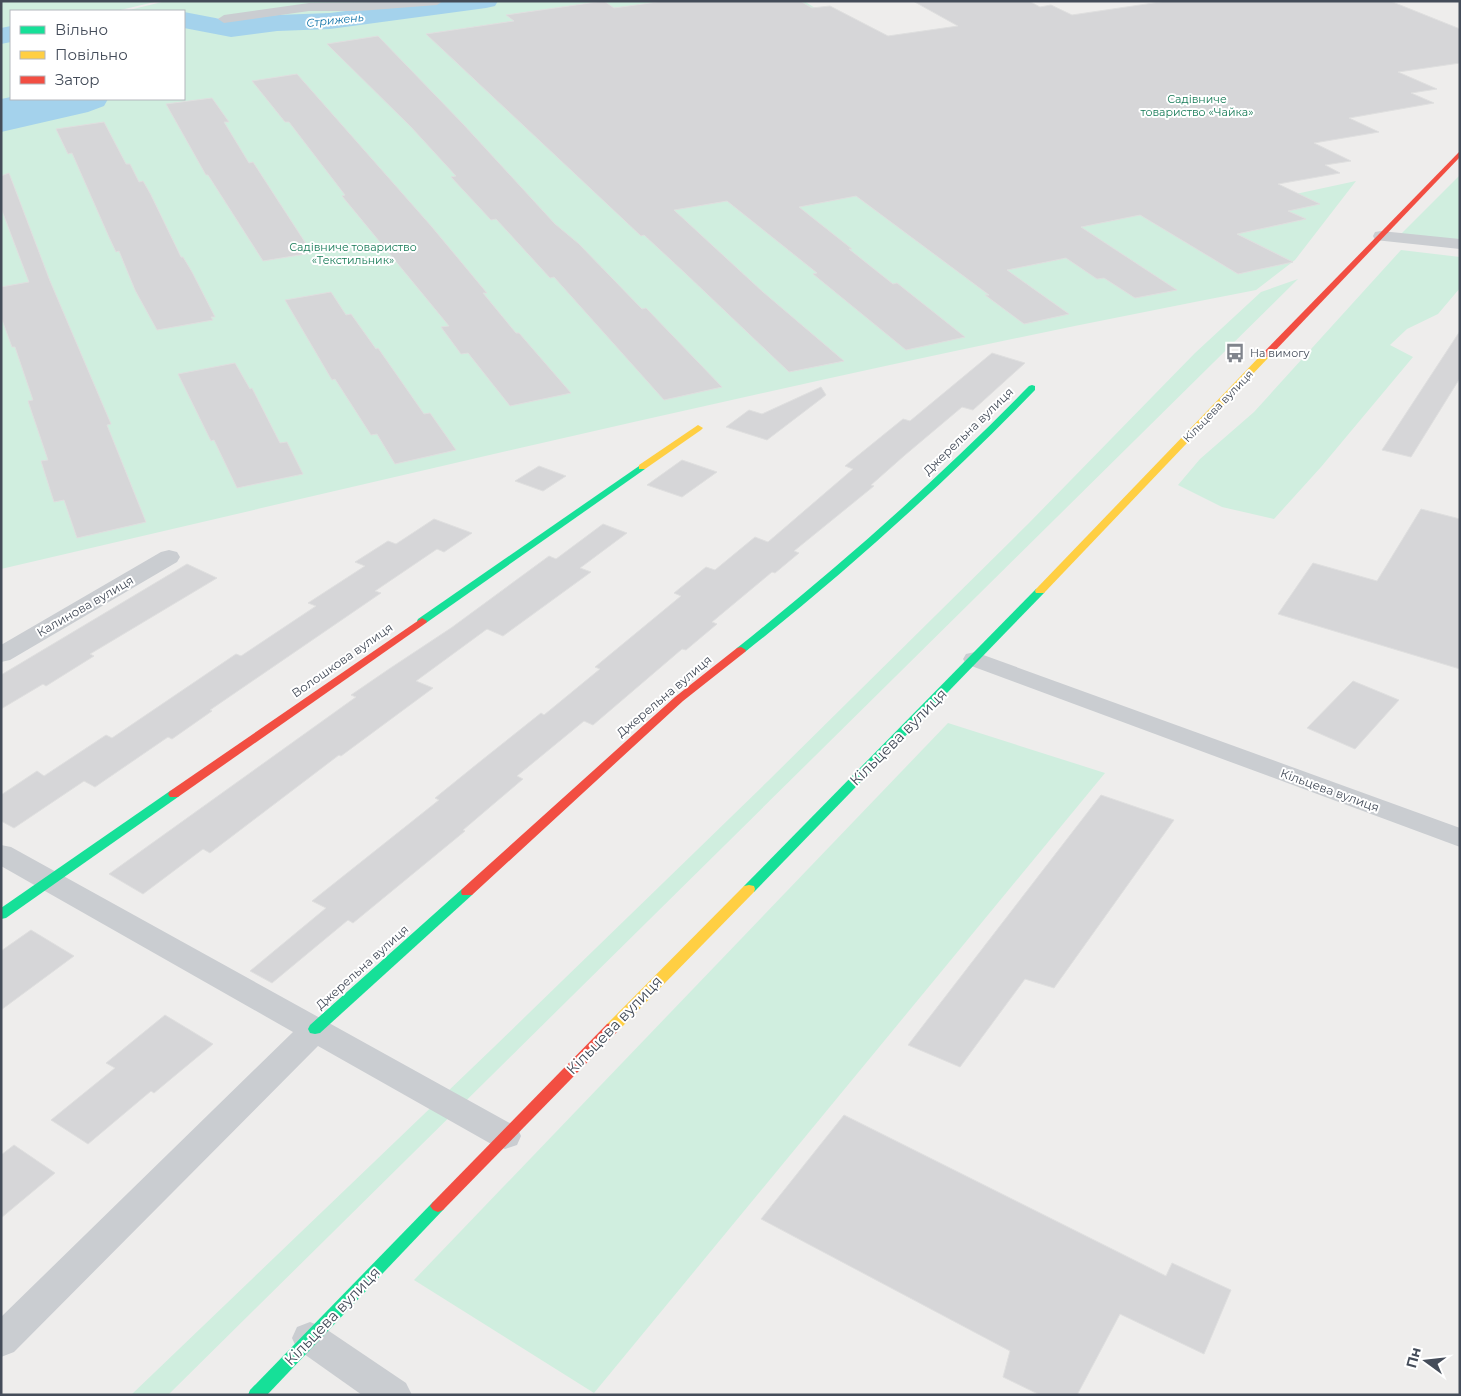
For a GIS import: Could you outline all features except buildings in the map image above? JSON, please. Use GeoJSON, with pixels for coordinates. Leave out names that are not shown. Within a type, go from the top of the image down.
{"type":"FeatureCollection","features":[{"type":"Feature","properties":{"kind":"main road","name":"Кільцева вулиця"},"geometry":{"type":"LineString","coordinates":[[256,1395],[505,1136],[975,659],[1460,153]]}},
{"type":"Feature","properties":{"kind":"main road","name":"Джерельна вулиця"},"geometry":{"type":"LineString","coordinates":[[315,1028],[679,699],[817,590],[995,427],[1032,388]]}},
{"type":"Feature","properties":{"kind":"main road","name":"Волошкова вулиця"},"geometry":{"type":"LineString","coordinates":[[1,915],[698,428]]}},
{"type":"Feature","properties":{"kind":"street"},"geometry":{"type":"LineString","coordinates":[[224,19],[308,4],[358,8],[437,1]]}},
{"type":"Feature","properties":{"kind":"street"},"geometry":{"type":"LineString","coordinates":[[1381,236],[1460,244]]}},
{"type":"Feature","properties":{"kind":"street","name":"Калинова вулиця"},"geometry":{"type":"LineString","coordinates":[[1,655],[169,557]]}},
{"type":"Feature","properties":{"kind":"street","name":"Кільцева вулиця"},"geometry":{"type":"LineString","coordinates":[[975,659],[1460,838]]}},
{"type":"Feature","properties":{"kind":"street"},"geometry":{"type":"LineString","coordinates":[[1,854],[505,1136]]}},
{"type":"Feature","properties":{"kind":"street"},"geometry":{"type":"LineString","coordinates":[[1,1341],[315,1028]]}},
{"type":"Feature","properties":{"kind":"street"},"geometry":{"type":"LineString","coordinates":[[310,1338],[393,1395]]}},
{"type":"Feature","properties":{"kind":"green space"},"geometry":{"type":"Polygon","coordinates":[[[1,1],[159,1],[120,10],[10,10],[10,34],[1,36],[1,1]]]}},
{"type":"Feature","properties":{"kind":"green space"},"geometry":{"type":"Polygon","coordinates":[[[166,1],[470,1],[288,21],[185,17],[185,10],[129,10],[166,1]]]}},
{"type":"Feature","properties":{"kind":"green space","name":"Садівниче товариство «Текстильник»"},"geometry":{"type":"Polygon","coordinates":[[[505,1],[804,1],[831,18],[1207,213],[1356,181],[1295,260],[1256,290],[1098,321],[784,388],[470,459],[1,569],[1,38],[10,36],[10,100],[185,100],[185,20],[340,24],[505,1]]]}},
{"type":"Feature","properties":{"kind":"green space"},"geometry":{"type":"Polygon","coordinates":[[[1460,175],[1460,246],[1396,239],[1460,175]]]}},
{"type":"Feature","properties":{"kind":"green space"},"geometry":{"type":"Polygon","coordinates":[[[1401,250],[1460,257],[1460,288],[1438,314],[1407,329],[1390,345],[1413,357],[1321,467],[1274,519],[1222,507],[1178,485],[1200,459],[1254,412],[1401,250]]]}},
{"type":"Feature","properties":{"kind":"green space"},"geometry":{"type":"Polygon","coordinates":[[[1298,279],[168,1395],[131,1395],[768,781],[1028,524],[1195,353],[1261,292],[1298,279]]]}},
{"type":"Feature","properties":{"kind":"green space"},"geometry":{"type":"Polygon","coordinates":[[[948,723],[1105,773],[594,1393],[414,1280],[948,723]]]}},
{"type":"Feature","properties":{"kind":"water"},"geometry":{"type":"Polygon","coordinates":[[[10,97],[10,100],[107,100],[104,106],[88,112],[1,132],[1,99],[10,97]]]}},
{"type":"Feature","properties":{"kind":"waterway","name":"Стрижень"},"geometry":{"type":"LineString","coordinates":[[185,20],[231,29],[277,23],[330,21],[486,1]]}},
{"type":"Feature","properties":{"kind":"waterway","name":"Стрижень"},"geometry":{"type":"LineString","coordinates":[[1,36],[10,34]]}},
{"type":"Feature","properties":{"kind":"traffic: fast"},"geometry":{"type":"LineString","coordinates":[[741,650],[817,589],[891,525],[963,458],[1032,388]]}},
{"type":"Feature","properties":{"kind":"traffic: fast"},"geometry":{"type":"LineString","coordinates":[[422,621],[642,467]]}},
{"type":"Feature","properties":{"kind":"traffic: fast"},"geometry":{"type":"LineString","coordinates":[[749,889],[1040,591]]}},
{"type":"Feature","properties":{"kind":"traffic: fast"},"geometry":{"type":"LineString","coordinates":[[1,915],[174,794]]}},
{"type":"Feature","properties":{"kind":"traffic: fast"},"geometry":{"type":"LineString","coordinates":[[315,1029],[467,892]]}},
{"type":"Feature","properties":{"kind":"traffic: fast"},"geometry":{"type":"LineString","coordinates":[[256,1395],[438,1206]]}},
{"type":"Feature","properties":{"kind":"traffic: slow"},"geometry":{"type":"LineString","coordinates":[[1040,591],[1266,355]]}},
{"type":"Feature","properties":{"kind":"traffic: slow"},"geometry":{"type":"LineString","coordinates":[[642,467],[698,428]]}},
{"type":"Feature","properties":{"kind":"traffic: slow"},"geometry":{"type":"LineString","coordinates":[[612,1028],[749,889]]}},
{"type":"Feature","properties":{"kind":"traffic: jam"},"geometry":{"type":"LineString","coordinates":[[1266,355],[1460,153]]}},
{"type":"Feature","properties":{"kind":"traffic: jam"},"geometry":{"type":"LineString","coordinates":[[174,794],[422,621]]}},
{"type":"Feature","properties":{"kind":"traffic: jam"},"geometry":{"type":"LineString","coordinates":[[467,892],[679,699],[741,650]]}},
{"type":"Feature","properties":{"kind":"traffic: jam"},"geometry":{"type":"LineString","coordinates":[[438,1206],[612,1028]]}},
{"type":"Feature","properties":{"kind":"place","name":"На вимогу"},"geometry":{"type":"Point","coordinates":[1235,353]}},
{"type":"Feature","properties":{"kind":"park label","name":"Садівниче товариство «Чайка»"},"geometry":{"type":"Point","coordinates":[1197,105]}}]}
